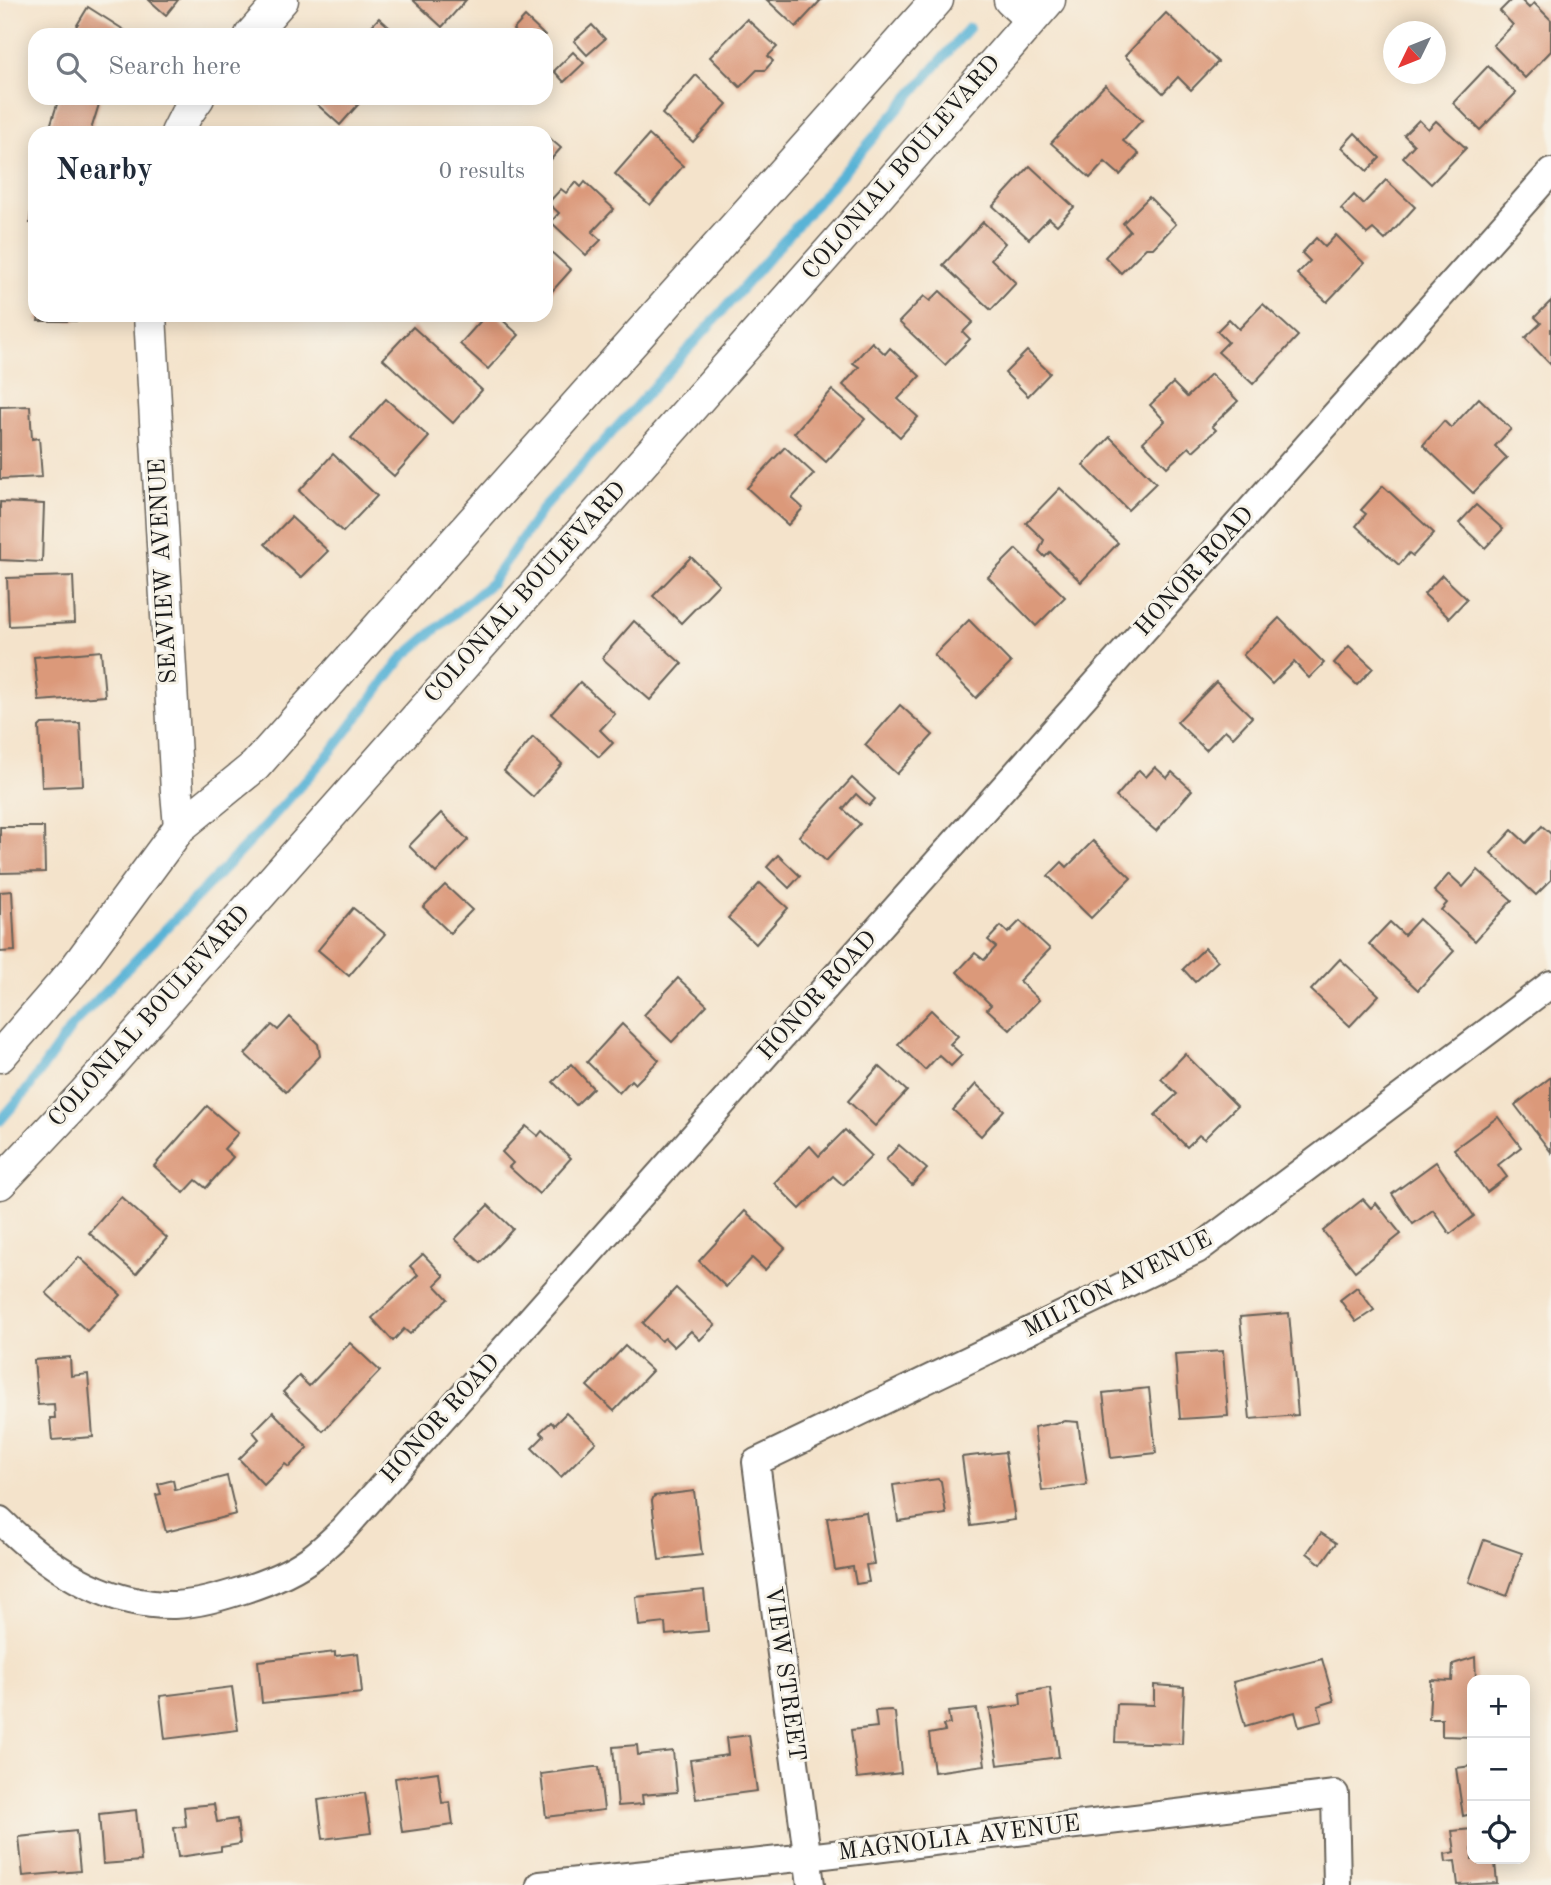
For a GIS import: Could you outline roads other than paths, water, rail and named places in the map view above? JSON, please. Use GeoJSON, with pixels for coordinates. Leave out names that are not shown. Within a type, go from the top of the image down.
{"type":"FeatureCollection","features":[{"type":"Feature","properties":{"kind":"street"},"geometry":{"type":"LineString","coordinates":[[257,28],[282,0]]}},
{"type":"Feature","properties":{"kind":"street"},"geometry":{"type":"LineString","coordinates":[[0,1056],[73,972],[180,827],[255,766],[937,0]]}},
{"type":"Feature","properties":{"kind":"street","name":"COLONIAL BOULEVARD"},"geometry":{"type":"LineString","coordinates":[[0,1183],[91,1086],[849,229],[1030,6]]}},
{"type":"Feature","properties":{"kind":"street"},"geometry":{"type":"LineString","coordinates":[[180,126],[193,105]]}},
{"type":"Feature","properties":{"kind":"street","name":"HONOR ROAD"},"geometry":{"type":"LineString","coordinates":[[0,1520],[42,1558],[64,1573],[126,1599],[175,1605],[202,1602],[262,1584],[290,1571],[314,1555],[343,1530],[1551,172]]}},
{"type":"Feature","properties":{"kind":"street","name":"SEAVIEW AVENUE"},"geometry":{"type":"LineString","coordinates":[[150,322],[180,827]]}},
{"type":"Feature","properties":{"kind":"street","name":"MILTON AVENUE"},"geometry":{"type":"LineString","coordinates":[[756,1462],[1197,1250],[1551,984]]}},
{"type":"Feature","properties":{"kind":"street","name":"VIEW STREET"},"geometry":{"type":"LineString","coordinates":[[756,1462],[811,1885]]}},
{"type":"Feature","properties":{"kind":"street","name":"MAGNOLIA AVENUE"},"geometry":{"type":"LineString","coordinates":[[540,1885],[808,1857],[1335,1794],[1337,1885]]}},
{"type":"Feature","properties":{"kind":"waterway"},"geometry":{"type":"LineString","coordinates":[[0,1121],[27,1090],[73,1025],[263,828],[334,748],[403,657],[491,583],[543,508],[719,315],[969,28]]}}]}
